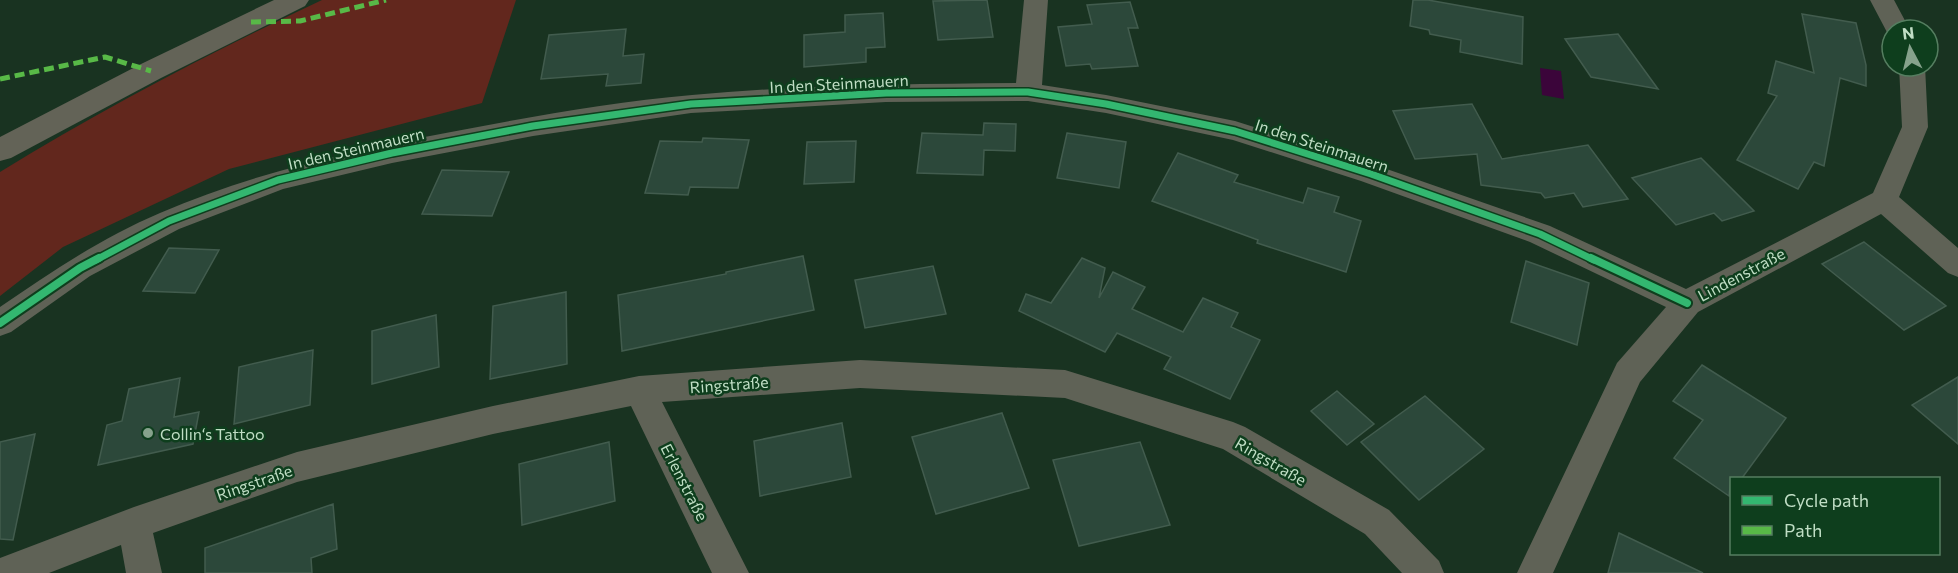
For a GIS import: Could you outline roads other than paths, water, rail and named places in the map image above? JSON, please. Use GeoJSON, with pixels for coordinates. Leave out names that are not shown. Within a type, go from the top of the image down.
{"type":"FeatureCollection","features":[{"type":"Feature","properties":{"kind":"main road"},"geometry":{"type":"LineString","coordinates":[[0,150],[151,71],[296,0]]}},
{"type":"Feature","properties":{"kind":"street"},"geometry":{"type":"LineString","coordinates":[[1028,92],[1036,0]]}},
{"type":"Feature","properties":{"kind":"street"},"geometry":{"type":"LineString","coordinates":[[1882,0],[1892,18]]}},
{"type":"Feature","properties":{"kind":"street"},"geometry":{"type":"LineString","coordinates":[[1913,78],[1915,127],[1884,200],[1958,265]]}},
{"type":"Feature","properties":{"kind":"street","name":"In den Steinmauern"},"geometry":{"type":"LineString","coordinates":[[0,323],[80,268],[169,221],[278,180],[392,153],[532,126],[691,104],[886,93],[1028,92],[1106,104],[1235,131],[1360,170],[1540,234],[1687,303]]}},
{"type":"Feature","properties":{"kind":"street","name":"Lindenstraße"},"geometry":{"type":"LineString","coordinates":[[1535,573],[1629,374],[1687,303],[1884,200]]}},
{"type":"Feature","properties":{"kind":"street","name":"Ringstraße"},"geometry":{"type":"LineString","coordinates":[[5,573],[134,523],[297,466],[493,420],[639,390],[860,374],[1065,384],[1233,437],[1377,522],[1426,573]]}},
{"type":"Feature","properties":{"kind":"street","name":"Erlenstraße"},"geometry":{"type":"LineString","coordinates":[[639,390],[731,573]]}},
{"type":"Feature","properties":{"kind":"street"},"geometry":{"type":"LineString","coordinates":[[134,523],[144,573]]}},
{"type":"Feature","properties":{"kind":"place","name":"Collin‘s Tattoo"},"geometry":{"type":"Point","coordinates":[148,433]}}]}
